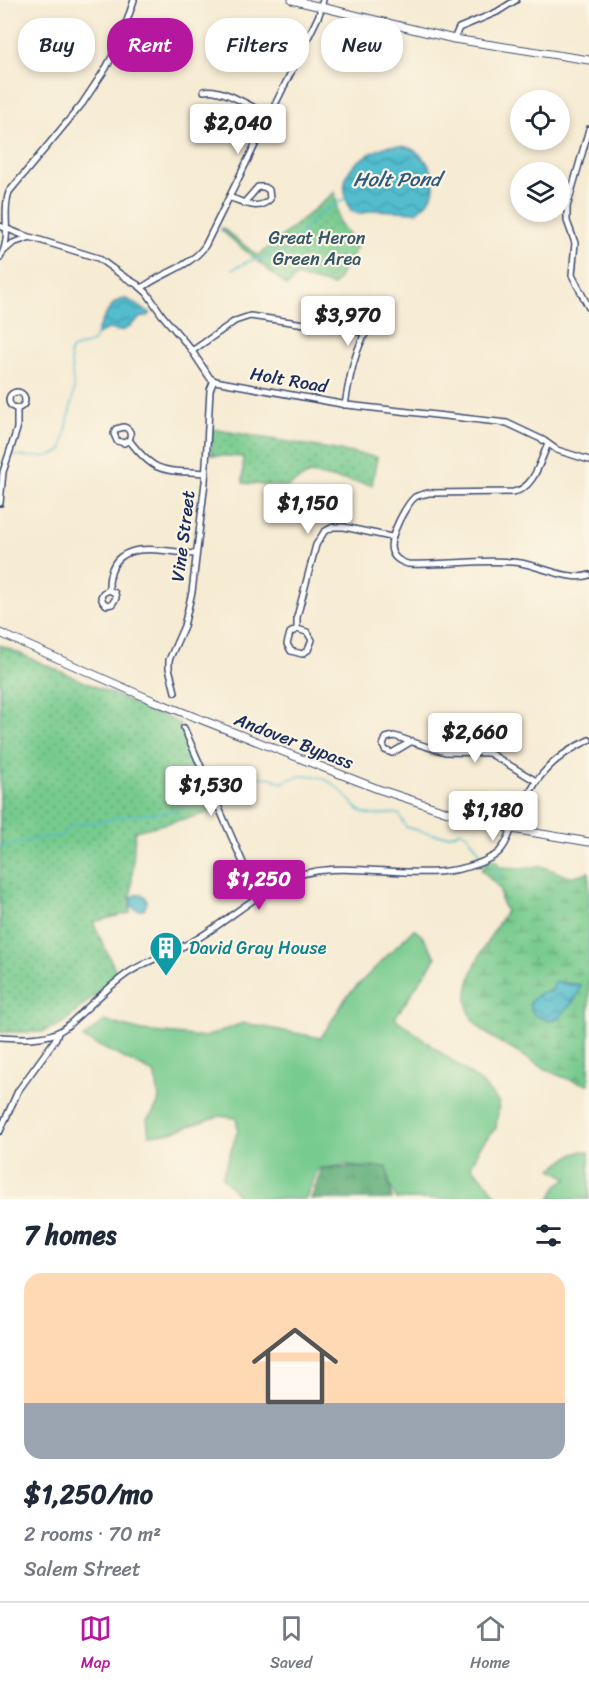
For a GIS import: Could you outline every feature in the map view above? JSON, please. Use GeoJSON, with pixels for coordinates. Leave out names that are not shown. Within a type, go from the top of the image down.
{"type":"FeatureCollection","features":[{"type":"Feature","properties":{"kind":"main road"},"geometry":{"type":"LineString","coordinates":[[292,0],[322,4],[454,39],[589,60]]}},
{"type":"Feature","properties":{"kind":"main road","name":"Andover Bypass"},"geometry":{"type":"LineString","coordinates":[[0,633],[154,701],[286,755],[441,811],[512,829],[589,842]]}},
{"type":"Feature","properties":{"kind":"street"},"geometry":{"type":"LineString","coordinates":[[0,258],[7,240],[7,200],[12,188],[76,110],[106,68],[119,44],[134,0]]}},
{"type":"Feature","properties":{"kind":"street"},"geometry":{"type":"LineString","coordinates":[[454,39],[459,28],[497,12],[516,0]]}},
{"type":"Feature","properties":{"kind":"street"},"geometry":{"type":"LineString","coordinates":[[142,288],[157,278],[186,265],[201,253],[231,198],[322,4]]}},
{"type":"Feature","properties":{"kind":"street"},"geometry":{"type":"LineString","coordinates":[[204,91],[211,89],[220,92],[270,116]]}},
{"type":"Feature","properties":{"kind":"street"},"geometry":{"type":"LineString","coordinates":[[589,129],[567,207],[567,220],[575,243],[572,275],[589,309]]}},
{"type":"Feature","properties":{"kind":"street"},"geometry":{"type":"LineString","coordinates":[[231,198],[244,203],[253,206],[261,205],[270,199],[270,193],[267,188],[258,187],[244,203]]}},
{"type":"Feature","properties":{"kind":"street"},"geometry":{"type":"LineString","coordinates":[[0,226],[98,258],[142,288],[214,380]]}},
{"type":"Feature","properties":{"kind":"street"},"geometry":{"type":"LineString","coordinates":[[4,251],[17,241],[33,238]]}},
{"type":"Feature","properties":{"kind":"street"},"geometry":{"type":"LineString","coordinates":[[345,405],[348,383],[366,333],[378,315],[386,309]]}},
{"type":"Feature","properties":{"kind":"street"},"geometry":{"type":"LineString","coordinates":[[192,351],[235,321],[250,316],[366,333]]}},
{"type":"Feature","properties":{"kind":"street","name":"Holt Road"},"geometry":{"type":"LineString","coordinates":[[214,380],[345,405],[500,422],[514,425],[557,450],[589,460]]}},
{"type":"Feature","properties":{"kind":"street","name":"Vine Street"},"geometry":{"type":"LineString","coordinates":[[175,692],[169,660],[186,618],[192,592],[206,473],[210,390],[214,380]]}},
{"type":"Feature","properties":{"kind":"street"},"geometry":{"type":"LineString","coordinates":[[0,503],[3,472],[17,429],[17,408]]}},
{"type":"Feature","properties":{"kind":"street"},"geometry":{"type":"LineString","coordinates":[[129,440],[145,460],[158,468],[206,473]]}},
{"type":"Feature","properties":{"kind":"street"},"geometry":{"type":"LineString","coordinates":[[548,444],[531,480],[523,489],[513,492],[421,495],[409,504],[391,537],[391,546],[396,556],[408,564],[507,562],[535,566],[577,577],[589,575]]}},
{"type":"Feature","properties":{"kind":"street"},"geometry":{"type":"LineString","coordinates":[[0,451],[9,450]]}},
{"type":"Feature","properties":{"kind":"street"},"geometry":{"type":"LineString","coordinates":[[297,629],[297,617],[316,545],[324,532],[333,527],[344,527],[391,537]]}},
{"type":"Feature","properties":{"kind":"street"},"geometry":{"type":"LineString","coordinates":[[109,590],[113,566],[126,552],[141,549],[195,554]]}},
{"type":"Feature","properties":{"kind":"street"},"geometry":{"type":"LineString","coordinates":[[297,629],[307,632],[311,638],[310,648],[302,654],[293,653],[287,644],[288,636],[297,629]]}},
{"type":"Feature","properties":{"kind":"street"},"geometry":{"type":"LineString","coordinates":[[184,728],[258,897]]}},
{"type":"Feature","properties":{"kind":"street"},"geometry":{"type":"LineString","coordinates":[[412,741],[392,753],[383,745],[386,738],[392,736],[412,741],[446,752],[489,753],[536,781]]}},
{"type":"Feature","properties":{"kind":"street"},"geometry":{"type":"LineString","coordinates":[[0,1131],[18,1091],[58,1033],[127,974],[149,961],[196,940],[258,897],[293,877],[320,871],[430,873],[471,866],[498,853],[510,837],[536,781],[552,762],[589,740]]}},
{"type":"Feature","properties":{"kind":"street"},"geometry":{"type":"LineString","coordinates":[[0,1037],[32,1038],[58,1033]]}},
{"type":"Feature","properties":{"kind":"green space","name":"Great Heron Green Area"},"geometry":{"type":"Polygon","coordinates":[[[335,192],[339,222],[357,247],[334,286],[295,276],[287,286],[221,230],[222,228],[258,256],[335,192]]]}},
{"type":"Feature","properties":{"kind":"green space"},"geometry":{"type":"Polygon","coordinates":[[[212,429],[377,457],[372,485],[309,474],[287,487],[243,483],[243,457],[211,455],[212,429]]]}},
{"type":"Feature","properties":{"kind":"green space"},"geometry":{"type":"Polygon","coordinates":[[[0,645],[179,723],[216,811],[135,831],[130,913],[93,922],[118,976],[64,1022],[42,1032],[0,1032],[0,645]]]}},
{"type":"Feature","properties":{"kind":"green space"},"geometry":{"type":"Polygon","coordinates":[[[496,859],[499,867],[541,866],[570,877],[589,872],[589,1084],[561,1076],[535,1063],[488,1035],[470,1014],[467,1000],[474,968],[506,911],[501,901],[500,889],[481,869],[489,860],[496,859]],[[559,982],[552,991],[541,993],[531,1002],[553,1019],[560,1017],[575,999],[580,985],[559,982]]]}},
{"type":"Feature","properties":{"kind":"green space"},"geometry":{"type":"Polygon","coordinates":[[[414,929],[423,937],[436,957],[395,1018],[482,1083],[499,1103],[496,1128],[481,1145],[471,1167],[489,1185],[498,1199],[396,1199],[386,1174],[348,1165],[318,1169],[306,1199],[236,1199],[237,1194],[222,1177],[238,1130],[236,1118],[219,1116],[168,1133],[149,1135],[147,1119],[156,1108],[159,1098],[154,1073],[83,1038],[104,1021],[142,1031],[205,1037],[243,1023],[321,1038],[347,996],[414,929]]]}},
{"type":"Feature","properties":{"kind":"green space"},"geometry":{"type":"Polygon","coordinates":[[[582,1151],[589,1152],[589,1199],[550,1199],[558,1184],[568,1178],[552,1169],[570,1156],[582,1151]]]}},
{"type":"Feature","properties":{"kind":"green space"},"geometry":{"type":"Polygon","coordinates":[[[387,1167],[392,1199],[311,1199],[322,1168],[387,1167]]]}},
{"type":"Feature","properties":{"kind":"water","name":"Holt Pond"},"geometry":{"type":"Polygon","coordinates":[[[387,146],[410,148],[422,156],[433,174],[434,188],[431,198],[416,212],[375,210],[359,214],[351,211],[345,187],[350,170],[365,156],[387,146]]]}},
{"type":"Feature","properties":{"kind":"water"},"geometry":{"type":"Polygon","coordinates":[[[126,299],[150,312],[150,315],[140,318],[126,329],[120,331],[107,329],[97,335],[97,330],[112,306],[126,299]]]}},
{"type":"Feature","properties":{"kind":"water"},"geometry":{"type":"Polygon","coordinates":[[[139,894],[145,896],[147,902],[145,908],[139,910],[133,908],[131,902],[133,896],[139,894]]]}},
{"type":"Feature","properties":{"kind":"water"},"geometry":{"type":"Polygon","coordinates":[[[554,982],[580,985],[572,1003],[560,1017],[550,1021],[534,1015],[530,1002],[540,993],[552,991],[554,982]]]}},
{"type":"Feature","properties":{"kind":"waterway"},"geometry":{"type":"LineString","coordinates":[[233,269],[249,261],[282,255],[315,217],[346,198]]}},
{"type":"Feature","properties":{"kind":"waterway"},"geometry":{"type":"LineString","coordinates":[[12,455],[45,457],[62,450],[74,391],[70,352],[72,349],[93,342],[97,333]]}},
{"type":"Feature","properties":{"kind":"waterway"},"geometry":{"type":"LineString","coordinates":[[219,791],[233,781],[246,777],[271,778],[281,783],[299,776],[316,776],[331,782],[362,812],[371,815],[399,814],[406,827],[434,834],[448,835],[461,831],[467,834],[481,854]]}},
{"type":"Feature","properties":{"kind":"waterway"},"geometry":{"type":"LineString","coordinates":[[0,846],[61,836],[72,825],[122,816],[168,812],[210,798]]}},
{"type":"Feature","properties":{"kind":"waterway"},"geometry":{"type":"LineString","coordinates":[[492,867],[501,877]]}},
{"type":"Feature","properties":{"kind":"place","name":"David Gray House"},"geometry":{"type":"Point","coordinates":[166,977]}}]}
